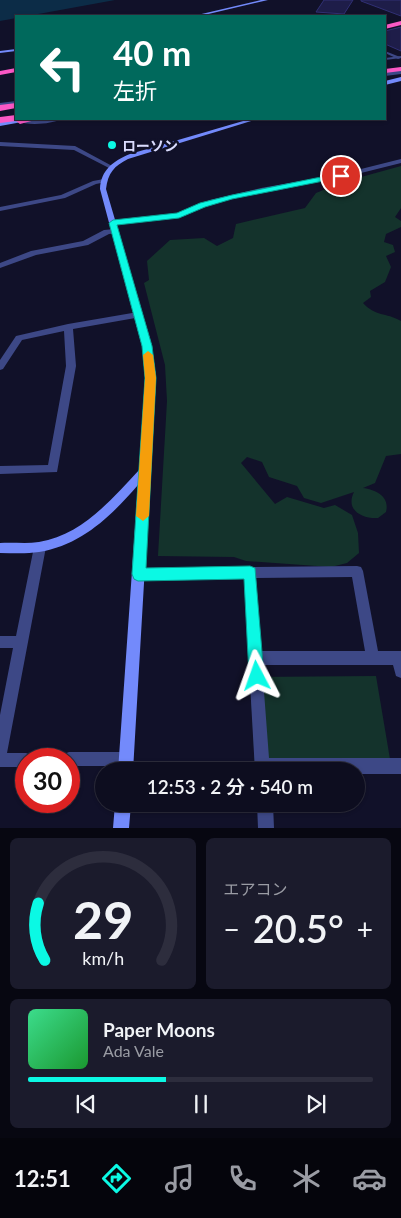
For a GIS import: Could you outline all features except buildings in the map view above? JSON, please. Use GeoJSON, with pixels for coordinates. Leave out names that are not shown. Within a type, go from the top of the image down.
{"type":"FeatureCollection","features":[{"type":"Feature","properties":{"kind":"highway"},"geometry":{"type":"LineString","coordinates":[[386,25],[401,21]]}},
{"type":"Feature","properties":{"kind":"highway"},"geometry":{"type":"LineString","coordinates":[[386,65],[401,60]]}},
{"type":"Feature","properties":{"kind":"highway"},"geometry":{"type":"LineString","coordinates":[[0,71],[15,69]]}},
{"type":"Feature","properties":{"kind":"highway"},"geometry":{"type":"LineString","coordinates":[[386,72],[401,70]]}},
{"type":"Feature","properties":{"kind":"highway"},"geometry":{"type":"LineString","coordinates":[[0,105],[15,105]]}},
{"type":"Feature","properties":{"kind":"highway"},"geometry":{"type":"LineString","coordinates":[[1,121],[15,118]]}},
{"type":"Feature","properties":{"kind":"street"},"geometry":{"type":"LineString","coordinates":[[199,15],[266,0]]}},
{"type":"Feature","properties":{"kind":"street"},"geometry":{"type":"LineString","coordinates":[[0,52],[15,50]]}},
{"type":"Feature","properties":{"kind":"street"},"geometry":{"type":"LineString","coordinates":[[386,59],[401,60]]}},
{"type":"Feature","properties":{"kind":"street"},"geometry":{"type":"LineString","coordinates":[[386,83],[401,79]]}},
{"type":"Feature","properties":{"kind":"street"},"geometry":{"type":"LineString","coordinates":[[28,120],[34,122],[51,120]]}},
{"type":"Feature","properties":{"kind":"street"},"geometry":{"type":"LineString","coordinates":[[216,120],[221,129]]}},
{"type":"Feature","properties":{"kind":"street"},"geometry":{"type":"LineString","coordinates":[[126,762],[151,378],[147,346],[103,189],[104,181],[111,167],[140,152],[252,120]]}},
{"type":"Feature","properties":{"kind":"street"},"geometry":{"type":"LineString","coordinates":[[0,144],[75,148],[111,167]]}},
{"type":"Feature","properties":{"kind":"street"},"geometry":{"type":"LineString","coordinates":[[0,266],[42,252],[85,243],[114,227],[179,216],[202,205],[243,194],[341,176],[401,161]]}},
{"type":"Feature","properties":{"kind":"street"},"geometry":{"type":"LineString","coordinates":[[0,209],[63,197],[96,182],[104,181]]}},
{"type":"Feature","properties":{"kind":"street"},"geometry":{"type":"LineString","coordinates":[[0,368],[19,338],[68,327],[138,315]]}},
{"type":"Feature","properties":{"kind":"street"},"geometry":{"type":"LineString","coordinates":[[0,470],[53,469],[71,366],[68,327]]}},
{"type":"Feature","properties":{"kind":"street"},"geometry":{"type":"LineString","coordinates":[[0,548],[40,547],[69,538],[91,525],[110,510],[146,469]]}},
{"type":"Feature","properties":{"kind":"street"},"geometry":{"type":"LineString","coordinates":[[0,751],[40,547]]}},
{"type":"Feature","properties":{"kind":"street"},"geometry":{"type":"LineString","coordinates":[[138,574],[357,571],[373,658]]}},
{"type":"Feature","properties":{"kind":"street"},"geometry":{"type":"LineString","coordinates":[[250,573],[262,762]]}},
{"type":"Feature","properties":{"kind":"street"},"geometry":{"type":"LineString","coordinates":[[0,642],[21,642]]}},
{"type":"Feature","properties":{"kind":"street"},"geometry":{"type":"LineString","coordinates":[[256,658],[373,658],[400,663]]}},
{"type":"Feature","properties":{"kind":"street"},"geometry":{"type":"LineString","coordinates":[[0,760],[15,760]]}},
{"type":"Feature","properties":{"kind":"street"},"geometry":{"type":"LineString","coordinates":[[80,760],[98,762]]}},
{"type":"Feature","properties":{"kind":"street"},"geometry":{"type":"LineString","coordinates":[[365,767],[401,766]]}},
{"type":"Feature","properties":{"kind":"street"},"geometry":{"type":"LineString","coordinates":[[122,828],[123,812]]}},
{"type":"Feature","properties":{"kind":"street"},"geometry":{"type":"LineString","coordinates":[[265,812],[266,828]]}},
{"type":"Feature","properties":{"kind":"lane"},"geometry":{"type":"LineString","coordinates":[[386,52],[401,60]]}},
{"type":"Feature","properties":{"kind":"green space"},"geometry":{"type":"Polygon","coordinates":[[[401,166],[401,208],[395,217],[401,221],[401,227],[386,234],[384,242],[393,245],[395,252],[386,256],[391,267],[385,282],[370,291],[371,297],[363,303],[372,310],[401,321],[401,454],[386,456],[375,483],[363,488],[373,490],[384,498],[387,506],[386,512],[378,518],[361,515],[353,508],[352,498],[354,492],[321,503],[304,498],[297,486],[269,477],[262,462],[247,457],[241,463],[275,504],[287,497],[324,508],[335,505],[352,515],[358,533],[359,553],[347,563],[331,567],[246,561],[234,557],[158,556],[167,401],[165,365],[144,283],[149,280],[147,261],[170,240],[204,238],[217,246],[233,238],[236,224],[305,208],[316,193],[343,182],[401,166]]]}},
{"type":"Feature","properties":{"kind":"green space"},"geometry":{"type":"Polygon","coordinates":[[[376,676],[391,765],[365,765],[365,762],[255,762],[250,677],[376,676]]]}},
{"type":"Feature","properties":{"kind":"water"},"geometry":{"type":"Polygon","coordinates":[[[0,0],[115,0],[33,15],[15,15],[15,18],[0,21],[0,0]]]}},
{"type":"Feature","properties":{"kind":"slow traffic"},"geometry":{"type":"LineString","coordinates":[[143,516],[151,378],[148,355]]}},
{"type":"Feature","properties":{"kind":"place","name":"ローソン"},"geometry":{"type":"Point","coordinates":[112,145]}},
{"type":"Feature","properties":{"kind":"route"},"geometry":{"type":"LineString","coordinates":[[257,676],[250,573],[138,574],[151,378],[147,346],[113,223],[179,216],[202,205],[232,197],[289,184],[341,176]]}}]}
